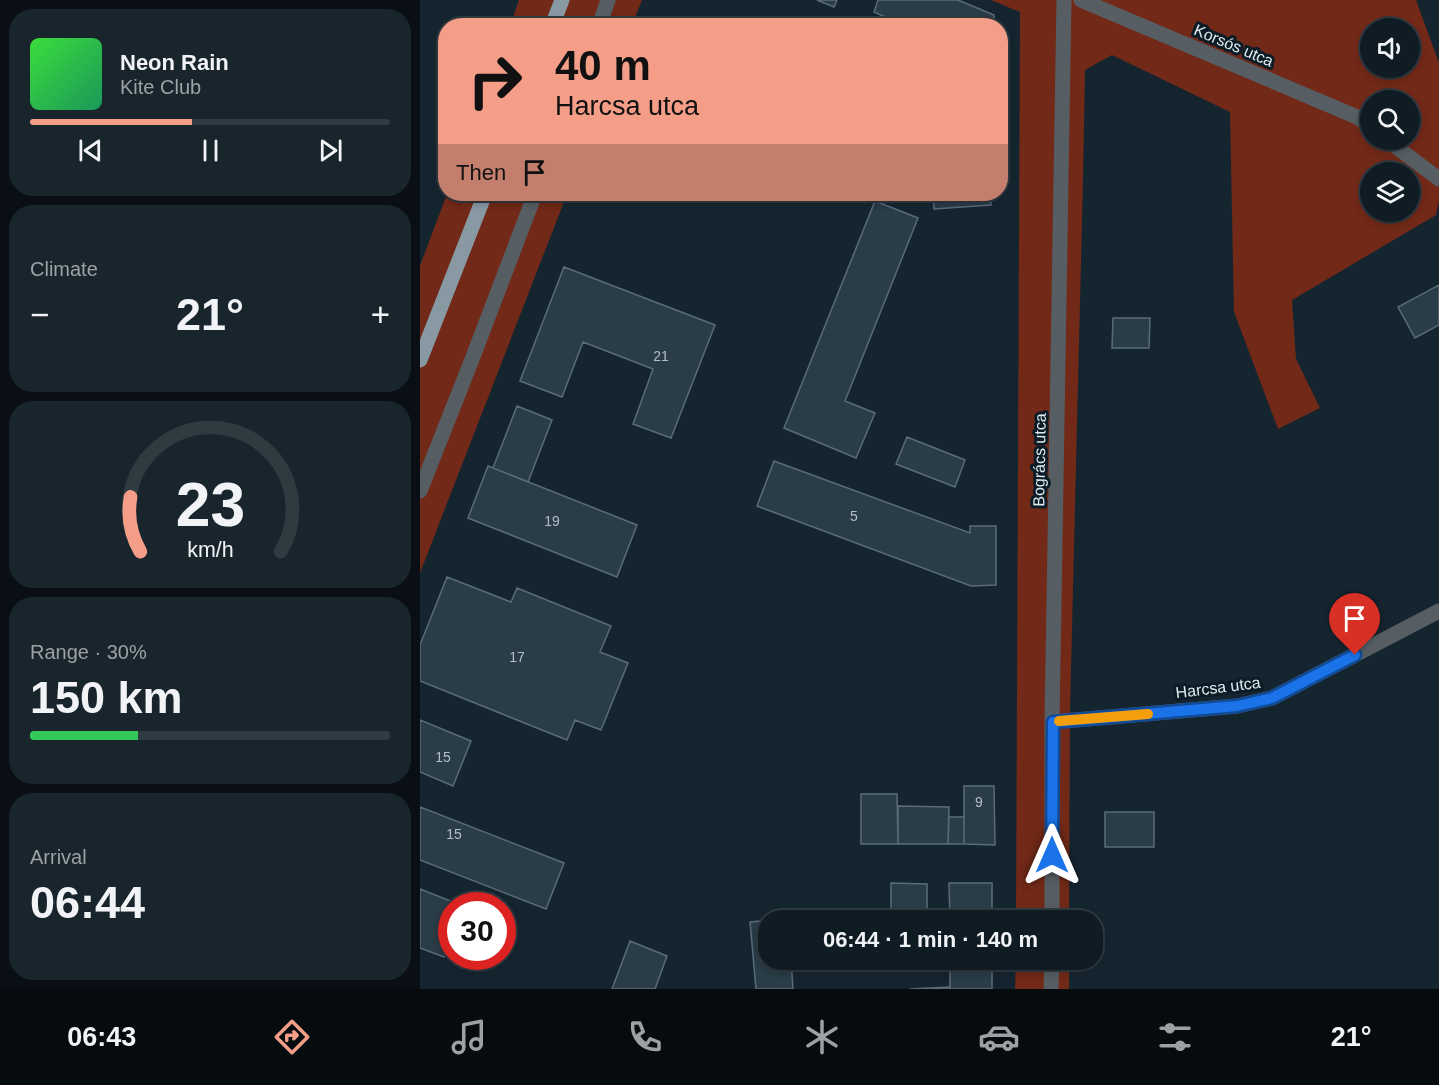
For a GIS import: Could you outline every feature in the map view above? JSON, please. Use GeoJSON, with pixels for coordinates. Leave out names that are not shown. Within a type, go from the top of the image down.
{"type":"FeatureCollection","features":[{"type":"Feature","properties":{"kind":"main road"},"geometry":{"type":"LineString","coordinates":[[555,18],[562,0]]}},
{"type":"Feature","properties":{"kind":"main road"},"geometry":{"type":"LineString","coordinates":[[420,360],[482,201]]}},
{"type":"Feature","properties":{"kind":"street"},"geometry":{"type":"LineString","coordinates":[[602,18],[608,0]]}},
{"type":"Feature","properties":{"kind":"street","name":"Bogrács utca"},"geometry":{"type":"LineString","coordinates":[[1052,910],[1064,0]]}},
{"type":"Feature","properties":{"kind":"street","name":"Korsós utca"},"geometry":{"type":"LineString","coordinates":[[1081,0],[1360,119]]}},
{"type":"Feature","properties":{"kind":"street"},"geometry":{"type":"LineString","coordinates":[[1401,150],[1439,178]]}},
{"type":"Feature","properties":{"kind":"street"},"geometry":{"type":"LineString","coordinates":[[420,491],[532,201]]}},
{"type":"Feature","properties":{"kind":"street","name":"Harcsa utca"},"geometry":{"type":"LineString","coordinates":[[1053,722],[1237,706],[1272,698],[1439,611]]}},
{"type":"Feature","properties":{"kind":"street"},"geometry":{"type":"LineString","coordinates":[[1052,970],[1052,989]]}},
{"type":"Feature","properties":{"kind":"shaded area"},"geometry":{"type":"Polygon","coordinates":[[[519,0],[642,0],[635,18],[513,18],[519,0]]]}},
{"type":"Feature","properties":{"kind":"shaded area"},"geometry":{"type":"Polygon","coordinates":[[[991,0],[1416,0],[1439,63],[1439,201],[1436,215],[1292,300],[1296,359],[1320,408],[1278,429],[1234,312],[1230,112],[1112,55],[1085,70],[1070,709],[1069,910],[1016,910],[1020,12],[991,0]]]}},
{"type":"Feature","properties":{"kind":"shaded area"},"geometry":{"type":"Polygon","coordinates":[[[444,201],[564,201],[420,573],[420,266],[444,201]]]}},
{"type":"Feature","properties":{"kind":"shaded area"},"geometry":{"type":"Polygon","coordinates":[[[1016,970],[1069,970],[1069,989],[1015,989],[1016,970]]]}},
{"type":"Feature","properties":{"kind":"building"},"geometry":{"type":"Polygon","coordinates":[[[817,0],[837,0],[834,7],[817,0]]]}},
{"type":"Feature","properties":{"kind":"building"},"geometry":{"type":"Polygon","coordinates":[[[878,0],[958,0],[994,15],[994,18],[888,18],[874,12],[878,0]]]}},
{"type":"Feature","properties":{"kind":"building"},"geometry":{"type":"Polygon","coordinates":[[[875,201],[918,218],[845,401],[875,413],[856,458],[784,428],[875,201]]]}},
{"type":"Feature","properties":{"kind":"building"},"geometry":{"type":"Polygon","coordinates":[[[933,201],[991,201],[991,205],[934,209],[933,201]]]}},
{"type":"Feature","properties":{"kind":"building"},"geometry":{"type":"Polygon","coordinates":[[[564,267],[715,325],[671,438],[633,424],[653,369],[583,342],[562,397],[520,381],[564,267]]]}},
{"type":"Feature","properties":{"kind":"building"},"geometry":{"type":"Polygon","coordinates":[[[1439,285],[1439,325],[1415,338],[1398,307],[1439,285]]]}},
{"type":"Feature","properties":{"kind":"building"},"geometry":{"type":"Polygon","coordinates":[[[1113,318],[1150,318],[1149,348],[1112,348],[1113,318]]]}},
{"type":"Feature","properties":{"kind":"building"},"geometry":{"type":"Polygon","coordinates":[[[517,406],[552,420],[528,482],[493,468],[517,406]]]}},
{"type":"Feature","properties":{"kind":"building"},"geometry":{"type":"Polygon","coordinates":[[[907,437],[965,460],[955,487],[896,464],[907,437]]]}},
{"type":"Feature","properties":{"kind":"building"},"geometry":{"type":"Polygon","coordinates":[[[774,461],[970,533],[970,526],[996,526],[996,585],[971,586],[757,506],[774,461]]]}},
{"type":"Feature","properties":{"kind":"building"},"geometry":{"type":"Polygon","coordinates":[[[488,466],[637,525],[617,577],[468,518],[488,466]]]}},
{"type":"Feature","properties":{"kind":"building"},"geometry":{"type":"Polygon","coordinates":[[[447,577],[511,602],[517,588],[611,626],[600,652],[628,663],[601,730],[575,720],[567,740],[420,681],[420,645],[447,577]]]}},
{"type":"Feature","properties":{"kind":"building"},"geometry":{"type":"Polygon","coordinates":[[[420,720],[471,741],[453,786],[420,772],[420,720]]]}},
{"type":"Feature","properties":{"kind":"building"},"geometry":{"type":"Polygon","coordinates":[[[964,786],[994,786],[995,845],[964,844],[964,786]]]}},
{"type":"Feature","properties":{"kind":"building"},"geometry":{"type":"Polygon","coordinates":[[[861,794],[897,794],[898,844],[861,844],[861,794]]]}},
{"type":"Feature","properties":{"kind":"building"},"geometry":{"type":"Polygon","coordinates":[[[898,806],[949,807],[948,844],[898,844],[898,806]]]}},
{"type":"Feature","properties":{"kind":"building"},"geometry":{"type":"Polygon","coordinates":[[[420,807],[564,863],[546,909],[516,897],[516,892],[502,892],[420,860],[420,807]]]}},
{"type":"Feature","properties":{"kind":"building"},"geometry":{"type":"Polygon","coordinates":[[[1105,812],[1154,812],[1154,847],[1105,847],[1105,812]]]}},
{"type":"Feature","properties":{"kind":"building"},"geometry":{"type":"Polygon","coordinates":[[[949,817],[964,817],[964,844],[948,844],[949,817]]]}},
{"type":"Feature","properties":{"kind":"building"},"geometry":{"type":"Polygon","coordinates":[[[891,883],[927,884],[927,910],[891,910],[891,883]]]}},
{"type":"Feature","properties":{"kind":"building"},"geometry":{"type":"Polygon","coordinates":[[[949,883],[992,883],[992,910],[950,910],[949,883]]]}},
{"type":"Feature","properties":{"kind":"building"},"geometry":{"type":"Polygon","coordinates":[[[420,889],[438,896],[438,955],[420,948],[420,889]]]}},
{"type":"Feature","properties":{"kind":"building"},"geometry":{"type":"Polygon","coordinates":[[[758,921],[758,970],[792,970],[793,989],[756,989],[750,922],[758,921]]]}},
{"type":"Feature","properties":{"kind":"building"},"geometry":{"type":"Polygon","coordinates":[[[630,941],[667,956],[655,989],[612,989],[630,941]]]}},
{"type":"Feature","properties":{"kind":"building"},"geometry":{"type":"Polygon","coordinates":[[[950,970],[992,970],[992,989],[950,989],[950,970]]]}},
{"type":"Feature","properties":{"kind":"building"},"geometry":{"type":"Polygon","coordinates":[[[950,987],[950,989],[910,989],[950,987]]]}},
{"type":"Feature","properties":{"kind":"slow traffic"},"geometry":{"type":"LineString","coordinates":[[1059,721],[1148,714]]}},
{"type":"Feature","properties":{"kind":"route"},"geometry":{"type":"LineString","coordinates":[[1052,855],[1053,722],[1237,706],[1272,698],[1355,655]]}}]}
